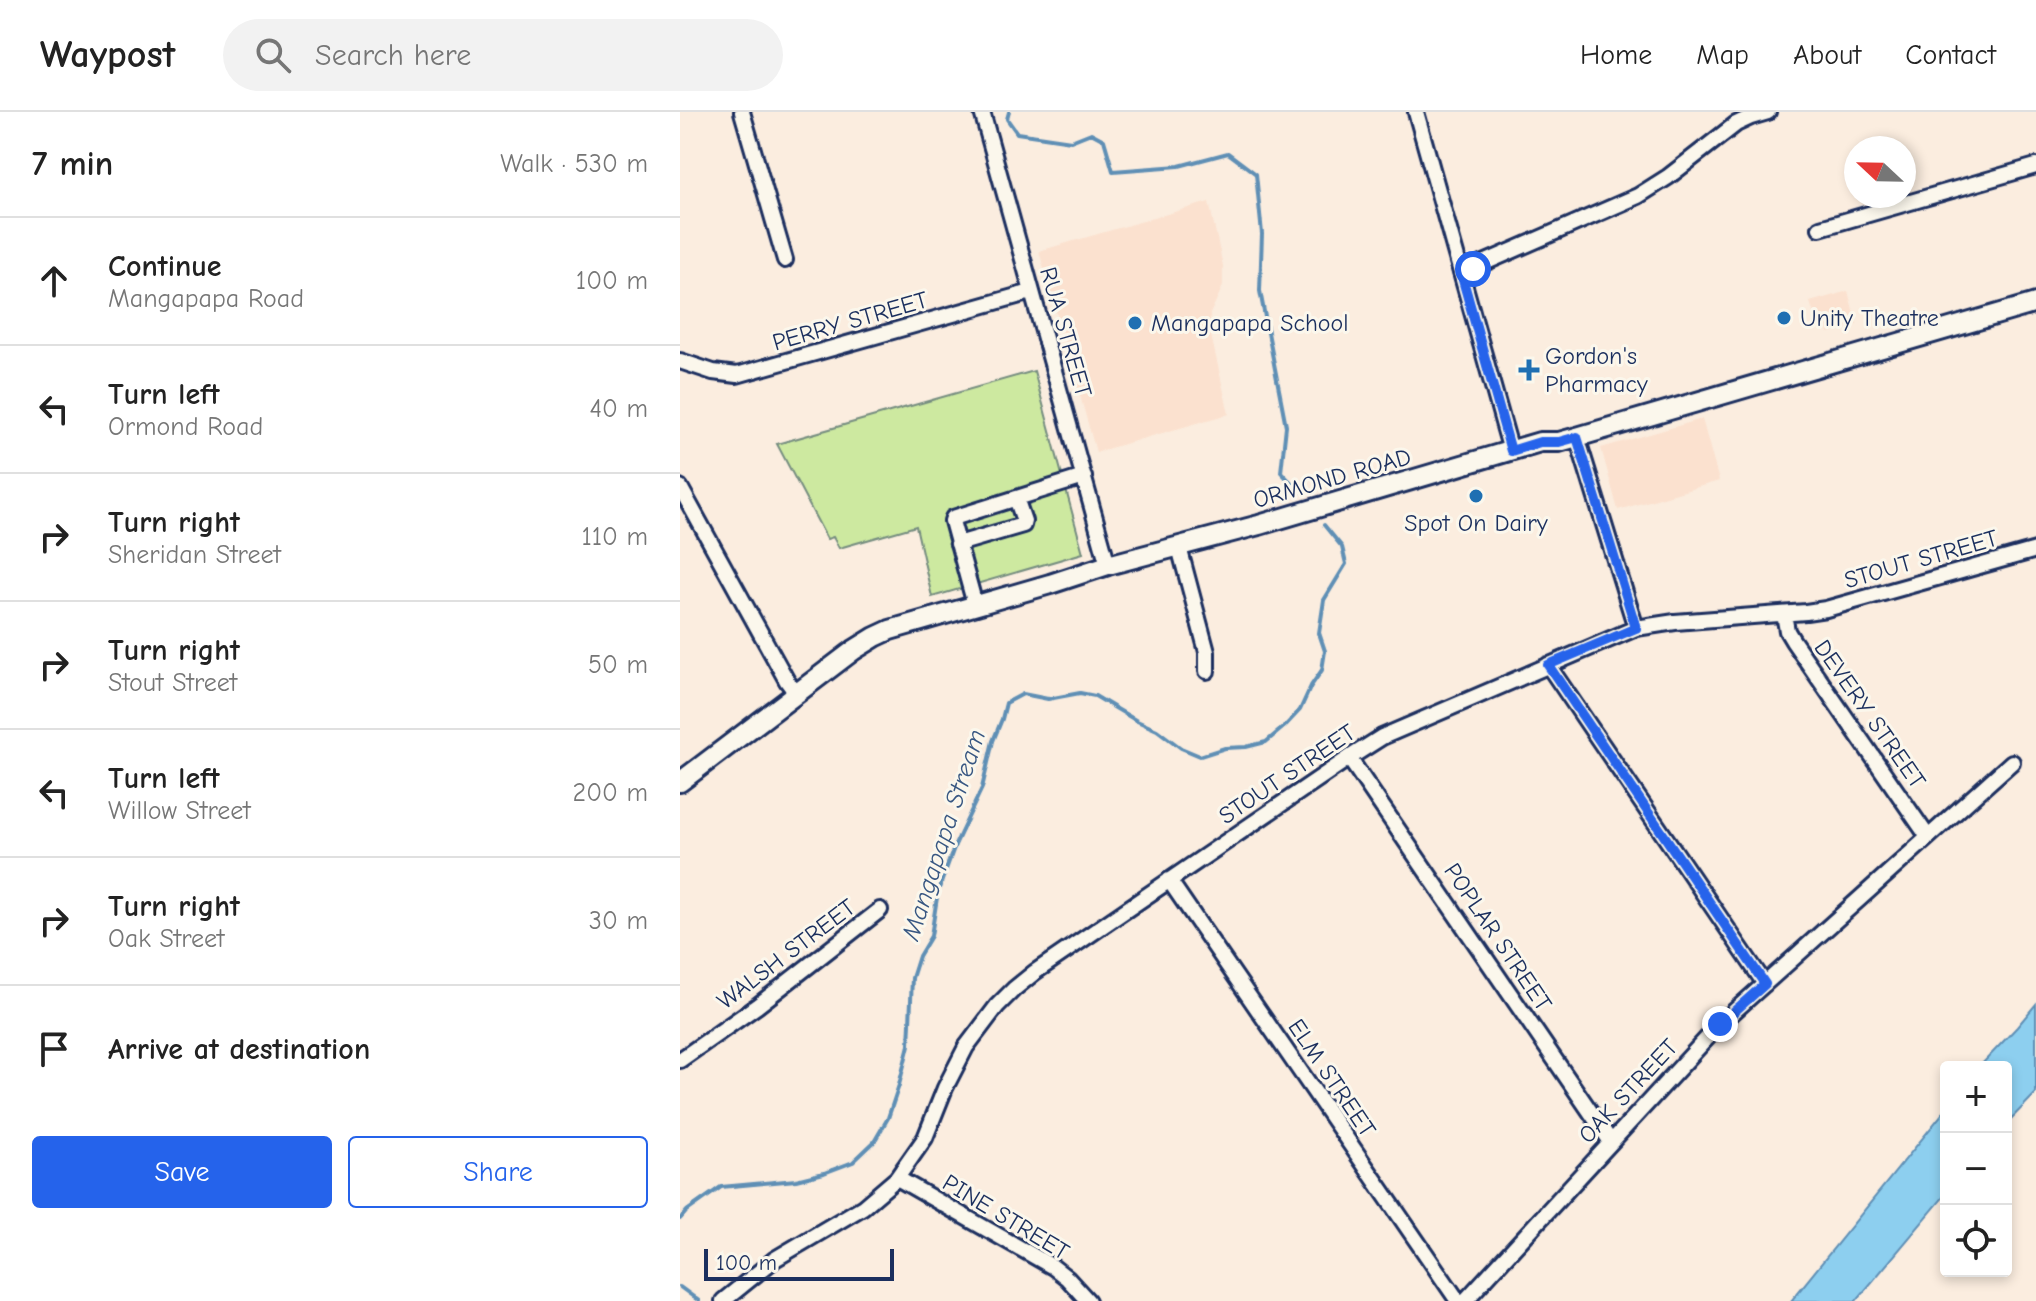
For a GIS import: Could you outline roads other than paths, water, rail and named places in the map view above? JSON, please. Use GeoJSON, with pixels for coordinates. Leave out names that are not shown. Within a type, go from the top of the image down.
{"type":"FeatureCollection","features":[{"type":"Feature","properties":{"kind":"main road","name":"ORMOND ROAD"},"geometry":{"type":"LineString","coordinates":[[680,782],[875,637],[911,623],[1540,442],[1559,442],[1577,437],[2036,303]]}},
{"type":"Feature","properties":{"kind":"street"},"geometry":{"type":"LineString","coordinates":[[742,112],[785,260]]}},
{"type":"Feature","properties":{"kind":"street","name":"RUA STREET"},"geometry":{"type":"LineString","coordinates":[[982,112],[1108,565]]}},
{"type":"Feature","properties":{"kind":"street"},"geometry":{"type":"LineString","coordinates":[[1416,112],[1511,451]]}},
{"type":"Feature","properties":{"kind":"street"},"geometry":{"type":"LineString","coordinates":[[1461,273],[1638,196],[1668,177],[1736,124],[1768,112]]}},
{"type":"Feature","properties":{"kind":"street"},"geometry":{"type":"LineString","coordinates":[[1820,228],[2036,166]]}},
{"type":"Feature","properties":{"kind":"street","name":"PERRY STREET"},"geometry":{"type":"LineString","coordinates":[[680,361],[726,375],[747,373],[1031,292]]}},
{"type":"Feature","properties":{"kind":"street"},"geometry":{"type":"LineString","coordinates":[[1577,437],[1636,628]]}},
{"type":"Feature","properties":{"kind":"street"},"geometry":{"type":"LineString","coordinates":[[975,605],[953,518],[1084,477]]}},
{"type":"Feature","properties":{"kind":"street"},"geometry":{"type":"LineString","coordinates":[[680,487],[796,693]]}},
{"type":"Feature","properties":{"kind":"street"},"geometry":{"type":"LineString","coordinates":[[958,544],[1023,525],[1016,498]]}},
{"type":"Feature","properties":{"kind":"street"},"geometry":{"type":"LineString","coordinates":[[1179,547],[1207,652],[1207,671]]}},
{"type":"Feature","properties":{"kind":"street","name":"STOUT STREET"},"geometry":{"type":"LineString","coordinates":[[723,1301],[775,1259],[863,1207],[897,1178],[925,1138],[966,1047],[1014,989],[1382,737],[1636,628],[1784,614],[1847,604],[2036,550]]}},
{"type":"Feature","properties":{"kind":"street","name":"DEVERY STREET"},"geometry":{"type":"LineString","coordinates":[[1784,614],[1787,631],[1793,641],[1928,837]]}},
{"type":"Feature","properties":{"kind":"street"},"geometry":{"type":"LineString","coordinates":[[1548,665],[1765,984]]}},
{"type":"Feature","properties":{"kind":"street","name":"POPLAR STREET"},"geometry":{"type":"LineString","coordinates":[[1349,758],[1611,1142]]}},
{"type":"Feature","properties":{"kind":"street","name":"OAK STREET"},"geometry":{"type":"LineString","coordinates":[[1465,1301],[1720,1024],[2012,762]]}},
{"type":"Feature","properties":{"kind":"street","name":"ELM STREET"},"geometry":{"type":"LineString","coordinates":[[1169,880],[1458,1301]]}},
{"type":"Feature","properties":{"kind":"street","name":"WALSH STREET"},"geometry":{"type":"LineString","coordinates":[[680,1060],[757,1006],[880,910]]}},
{"type":"Feature","properties":{"kind":"street","name":"PINE STREET"},"geometry":{"type":"LineString","coordinates":[[897,1178],[1053,1267],[1088,1301]]}},
{"type":"Feature","properties":{"kind":"water"},"geometry":{"type":"Polygon","coordinates":[[[2036,1004],[2036,1093],[2012,1118],[2012,1061],[1985,1061],[2036,1004]]]}},
{"type":"Feature","properties":{"kind":"water"},"geometry":{"type":"Polygon","coordinates":[[[1940,1116],[1940,1201],[1856,1301],[1791,1301],[1940,1116]]]}},
{"type":"Feature","properties":{"kind":"waterway","name":"Mangapapa Stream"},"geometry":{"type":"LineString","coordinates":[[1009,112],[1007,119],[1017,133],[1071,141],[1091,133],[1104,140],[1113,171],[1179,166],[1228,153],[1256,174],[1262,234],[1260,291],[1286,426],[1281,472],[1300,492]]}},
{"type":"Feature","properties":{"kind":"waterway","name":"Mangapapa Stream"},"geometry":{"type":"LineString","coordinates":[[680,1219],[721,1187],[796,1180],[824,1173],[853,1162],[874,1142],[888,1118],[899,1085],[909,1045],[912,978],[919,956],[931,936],[938,891],[955,845],[982,788],[1006,703],[1023,694],[1048,699],[1080,693],[1095,696],[1157,730],[1181,748],[1200,756],[1225,748],[1266,742],[1300,710],[1322,670],[1325,651],[1319,633],[1324,600],[1346,564],[1342,547],[1324,525]]}},
{"type":"Feature","properties":{"kind":"waterway","name":"Mangapapa Stream"},"geometry":{"type":"LineString","coordinates":[[680,1287],[699,1301]]}},
{"type":"Feature","properties":{"kind":"place","name":"Unity Theatre"},"geometry":{"type":"Point","coordinates":[1784,318]}},
{"type":"Feature","properties":{"kind":"place","name":"Mangapapa School"},"geometry":{"type":"Point","coordinates":[1135,323]}},
{"type":"Feature","properties":{"kind":"place","name":"Gordon's Pharmacy"},"geometry":{"type":"Point","coordinates":[1529,370]}},
{"type":"Feature","properties":{"kind":"place","name":"Spot On Dairy"},"geometry":{"type":"Point","coordinates":[1476,496]}}]}
